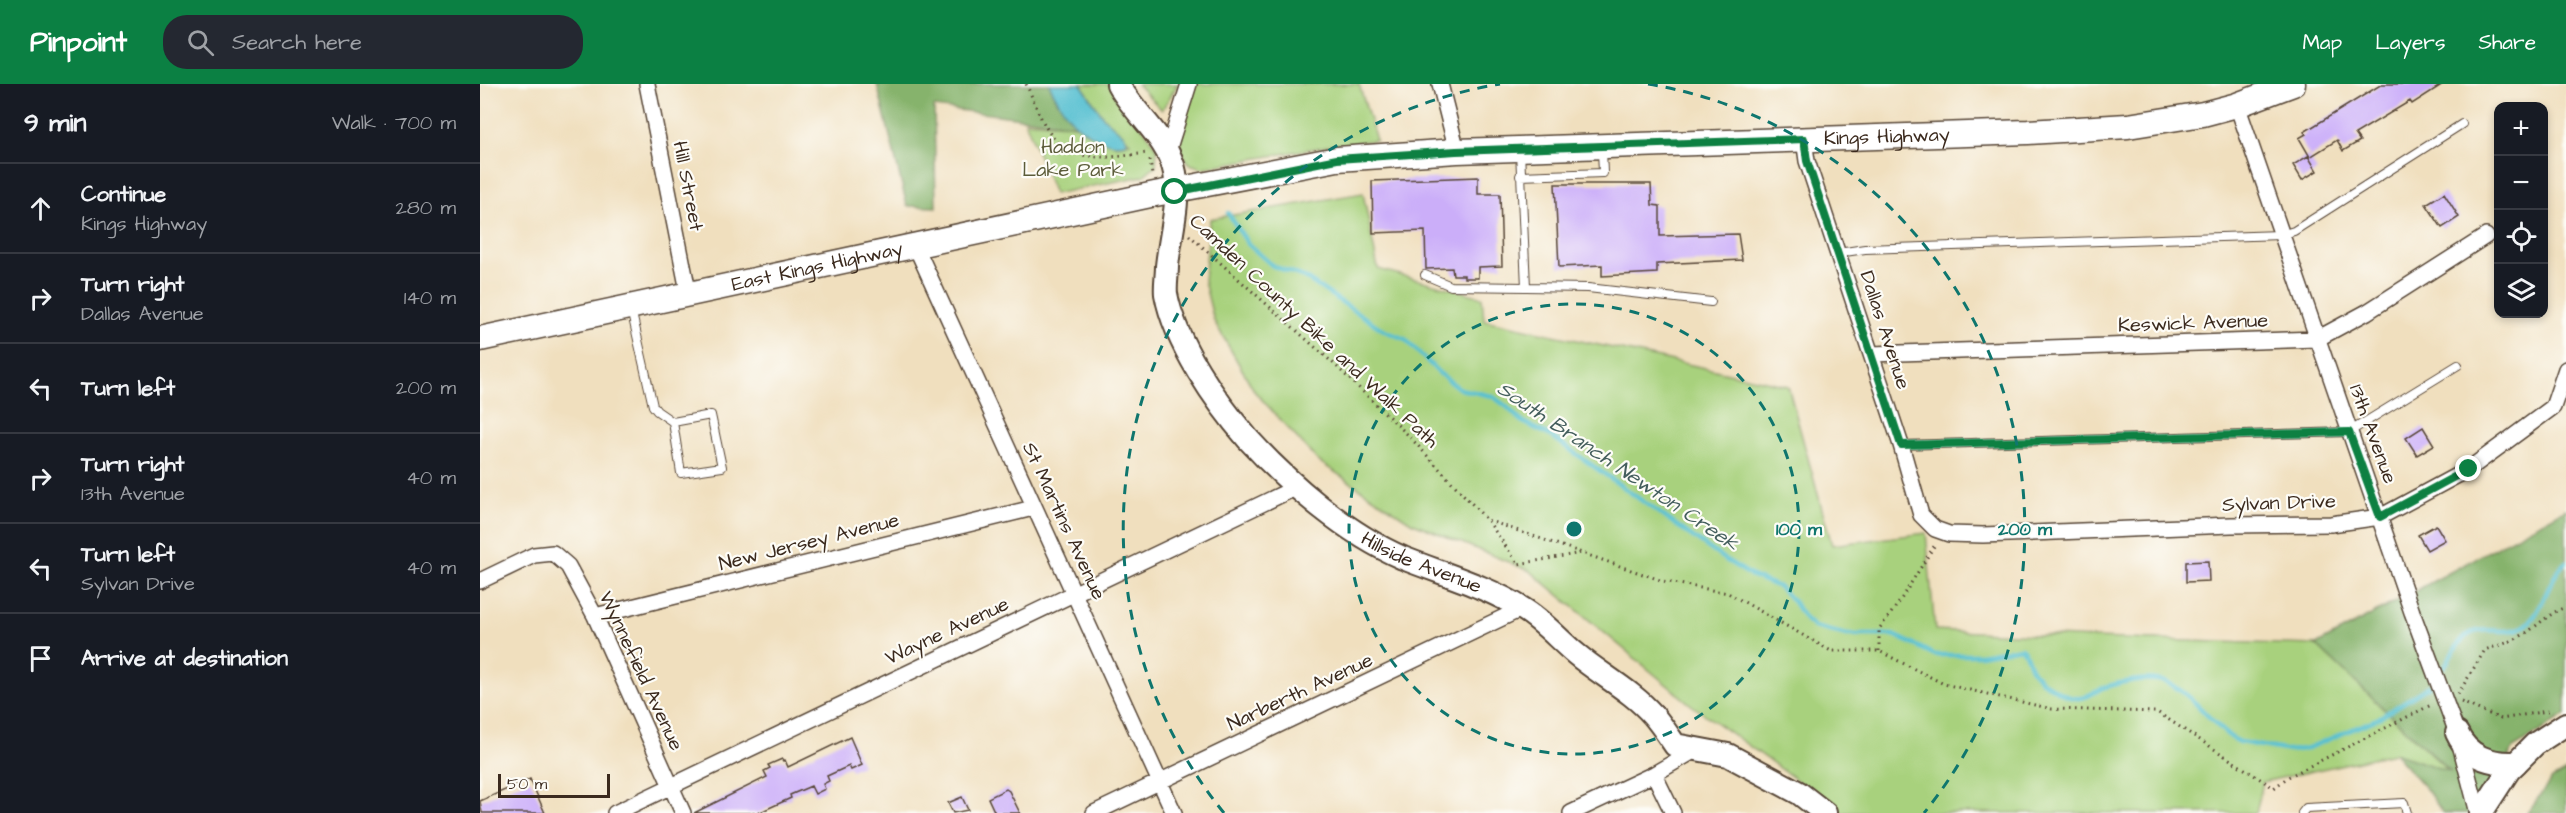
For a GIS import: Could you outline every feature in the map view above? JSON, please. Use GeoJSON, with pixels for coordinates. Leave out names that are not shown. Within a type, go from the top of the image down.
{"type":"FeatureCollection","features":[{"type":"Feature","properties":{"kind":"main road","name":"Kings Highway"},"geometry":{"type":"LineString","coordinates":[[1165,193],[1337,159],[1456,151],[2028,132],[2128,126],[2203,114],[2237,105],[2293,84]]}},
{"type":"Feature","properties":{"kind":"main road","name":"East Kings Highway"},"geometry":{"type":"LineString","coordinates":[[480,339],[1165,193]]}},
{"type":"Feature","properties":{"kind":"street","name":"Hill Street"},"geometry":{"type":"LineString","coordinates":[[647,84],[689,296]]}},
{"type":"Feature","properties":{"kind":"street"},"geometry":{"type":"LineString","coordinates":[[1118,84],[1158,152]]}},
{"type":"Feature","properties":{"kind":"street"},"geometry":{"type":"LineString","coordinates":[[1158,152],[1189,84]]}},
{"type":"Feature","properties":{"kind":"street"},"geometry":{"type":"LineString","coordinates":[[1440,84],[1456,151]]}},
{"type":"Feature","properties":{"kind":"street","name":"13th Avenue"},"geometry":{"type":"LineString","coordinates":[[2237,105],[2412,612],[2457,732],[2479,813]]}},
{"type":"Feature","properties":{"kind":"street","name":"Dallas Avenue"},"geometry":{"type":"LineString","coordinates":[[1804,139],[1807,161],[1901,445],[1921,515],[1939,530]]}},
{"type":"Feature","properties":{"kind":"street","name":"Hillside Avenue"},"geometry":{"type":"LineString","coordinates":[[1158,152],[1175,174],[1165,193],[1174,222],[1166,293],[1186,348],[1211,390],[1248,439],[1297,487],[1334,516],[1400,556],[1484,589],[1523,608],[1576,654],[1644,707],[1675,745],[1728,755],[1799,793],[1825,813]]}},
{"type":"Feature","properties":{"kind":"street","name":"Keswick Avenue"},"geometry":{"type":"LineString","coordinates":[[1871,354],[2317,339],[2357,318],[2486,236]]}},
{"type":"Feature","properties":{"kind":"street","name":"St Martins Avenue"},"geometry":{"type":"LineString","coordinates":[[916,247],[1174,813]]}},
{"type":"Feature","properties":{"kind":"street","name":"Sylvan Drive"},"geometry":{"type":"LineString","coordinates":[[1939,530],[1983,535],[2231,525],[2331,524],[2380,517],[2469,469],[2553,407],[2566,369]]}},
{"type":"Feature","properties":{"kind":"street","name":"Wayne Avenue"},"geometry":{"type":"LineString","coordinates":[[615,813],[1297,487]]}},
{"type":"Feature","properties":{"kind":"street","name":"New Jersey Avenue"},"geometry":{"type":"LineString","coordinates":[[595,616],[1033,507]]}},
{"type":"Feature","properties":{"kind":"street","name":"Wynnefield Avenue"},"geometry":{"type":"LineString","coordinates":[[480,580],[534,555],[553,553],[568,566],[595,616],[683,813]]}},
{"type":"Feature","properties":{"kind":"street","name":"Narberth Avenue"},"geometry":{"type":"LineString","coordinates":[[1094,813],[1523,608]]}},
{"type":"Feature","properties":{"kind":"street"},"geometry":{"type":"LineString","coordinates":[[2479,813],[2516,763],[2562,716]]}},
{"type":"Feature","properties":{"kind":"street"},"geometry":{"type":"LineString","coordinates":[[2457,732],[2462,744],[2481,758],[2498,764],[2516,763]]}},
{"type":"Feature","properties":{"kind":"street"},"geometry":{"type":"LineString","coordinates":[[1571,813],[1654,774],[1697,749]]}},
{"type":"Feature","properties":{"kind":"street"},"geometry":{"type":"LineString","coordinates":[[1654,774],[1673,813]]}},
{"type":"Feature","properties":{"kind":"lane"},"geometry":{"type":"LineString","coordinates":[[1838,253],[1865,249],[2281,235],[2294,231],[2462,124]]}},
{"type":"Feature","properties":{"kind":"lane"},"geometry":{"type":"LineString","coordinates":[[1520,176],[1603,173],[1602,147]]}},
{"type":"Feature","properties":{"kind":"lane"},"geometry":{"type":"LineString","coordinates":[[1520,150],[1526,286]]}},
{"type":"Feature","properties":{"kind":"lane"},"geometry":{"type":"LineString","coordinates":[[1425,275],[1451,286],[1588,288],[1711,302]]}},
{"type":"Feature","properties":{"kind":"lane"},"geometry":{"type":"LineString","coordinates":[[631,308],[653,406],[673,422],[711,415],[722,467],[681,473],[673,422]]}},
{"type":"Feature","properties":{"kind":"lane"},"geometry":{"type":"LineString","coordinates":[[1901,445],[2349,432],[2458,365]]}},
{"type":"Feature","properties":{"kind":"lane"},"geometry":{"type":"LineString","coordinates":[[2302,813],[2306,808],[2404,803],[2407,813]]}},
{"type":"Feature","properties":{"kind":"path"},"geometry":{"type":"LineString","coordinates":[[1026,84],[1050,134],[1066,150],[1087,157],[1109,158],[1158,152]]}},
{"type":"Feature","properties":{"kind":"path","name":"Camden County Bike and Walk Path"},"geometry":{"type":"LineString","coordinates":[[1174,222],[1342,372],[1408,435],[1487,520],[1663,580],[1728,593],[1831,651],[1879,651],[1944,684],[2052,709],[2157,712],[2274,788],[2288,777],[2444,699]]}},
{"type":"Feature","properties":{"kind":"path"},"geometry":{"type":"LineString","coordinates":[[1487,520],[1518,564],[1585,552]]}},
{"type":"Feature","properties":{"kind":"path"},"geometry":{"type":"LineString","coordinates":[[1879,651],[1879,629],[1898,604],[1939,530]]}},
{"type":"Feature","properties":{"kind":"path"},"geometry":{"type":"LineString","coordinates":[[2444,699],[2455,698],[2485,650],[2516,639],[2539,625],[2549,613],[2566,607]]}},
{"type":"Feature","properties":{"kind":"path"},"geometry":{"type":"LineString","coordinates":[[2444,699],[2460,702],[2501,719],[2562,716]]}},
{"type":"Feature","properties":{"kind":"green space"},"geometry":{"type":"Polygon","coordinates":[[[877,84],[1049,84],[1057,101],[1077,125],[934,107],[936,207],[907,206],[877,84]]]}},
{"type":"Feature","properties":{"kind":"green space","name":"Haddon Lake Park"},"geometry":{"type":"Polygon","coordinates":[[[1081,84],[1112,84],[1157,148],[1156,165],[1143,176],[1054,194],[1025,121],[1077,125],[1117,146],[1130,142],[1104,118],[1081,84]]]}},
{"type":"Feature","properties":{"kind":"green space"},"geometry":{"type":"Polygon","coordinates":[[[1137,84],[1178,84],[1162,110],[1137,84]]]}},
{"type":"Feature","properties":{"kind":"green space"},"geometry":{"type":"Polygon","coordinates":[[[1194,84],[1359,84],[1376,140],[1202,168],[1190,164],[1178,149],[1186,108],[1194,84]]]}},
{"type":"Feature","properties":{"kind":"green space"},"geometry":{"type":"Polygon","coordinates":[[[1363,193],[1378,269],[1482,297],[1484,320],[1788,386],[1832,545],[1926,533],[1935,630],[2316,645],[2452,774],[2394,753],[2263,782],[2256,813],[1843,813],[1690,704],[1530,571],[1411,522],[1318,461],[1255,392],[1214,321],[1204,281],[1210,219],[1363,193]]]}},
{"type":"Feature","properties":{"kind":"green space"},"geometry":{"type":"Polygon","coordinates":[[[2566,509],[2566,715],[2515,747],[2474,813],[2443,813],[2427,790],[2394,753],[2451,772],[2316,645],[2566,509]]]}},
{"type":"Feature","properties":{"kind":"green space"},"geometry":{"type":"Polygon","coordinates":[[[2566,771],[2566,813],[2527,813],[2552,779],[2566,771]]]}},
{"type":"Feature","properties":{"kind":"water"},"geometry":{"type":"Polygon","coordinates":[[[1049,84],[1081,84],[1104,118],[1125,136],[1127,142],[1120,144],[1104,141],[1080,128],[1063,109],[1049,84]]]}},
{"type":"Feature","properties":{"kind":"building"},"geometry":{"type":"Polygon","coordinates":[[[2382,84],[2443,84],[2412,104],[2410,101],[2355,134],[2360,141],[2343,151],[2337,140],[2310,157],[2299,138],[2306,134],[2304,132],[2382,84]]]}},
{"type":"Feature","properties":{"kind":"building"},"geometry":{"type":"Polygon","coordinates":[[[2308,156],[2317,171],[2302,180],[2293,165],[2308,156]]]}},
{"type":"Feature","properties":{"kind":"building"},"geometry":{"type":"Polygon","coordinates":[[[1478,177],[1478,194],[1500,194],[1502,266],[1478,267],[1478,278],[1453,275],[1452,268],[1426,269],[1425,231],[1373,233],[1372,181],[1478,177]]]}},
{"type":"Feature","properties":{"kind":"building"},"geometry":{"type":"Polygon","coordinates":[[[1555,184],[1651,184],[1652,205],[1660,206],[1660,236],[1738,234],[1742,260],[1657,264],[1657,273],[1602,276],[1602,265],[1559,267],[1555,184]]]}},
{"type":"Feature","properties":{"kind":"building"},"geometry":{"type":"Polygon","coordinates":[[[2444,193],[2459,217],[2442,228],[2426,204],[2444,193]]]}},
{"type":"Feature","properties":{"kind":"building"},"geometry":{"type":"Polygon","coordinates":[[[2423,427],[2434,445],[2417,455],[2406,438],[2423,427]]]}},
{"type":"Feature","properties":{"kind":"building"},"geometry":{"type":"Polygon","coordinates":[[[2436,525],[2445,540],[2427,550],[2418,535],[2436,525]]]}},
{"type":"Feature","properties":{"kind":"building"},"geometry":{"type":"Polygon","coordinates":[[[2208,561],[2209,581],[2186,582],[2186,562],[2208,561]]]}},
{"type":"Feature","properties":{"kind":"building"},"geometry":{"type":"Polygon","coordinates":[[[850,737],[862,765],[851,770],[849,766],[827,776],[829,781],[823,784],[825,789],[815,794],[811,786],[758,813],[694,813],[767,777],[764,771],[770,768],[768,765],[782,759],[788,767],[850,737]]]}},
{"type":"Feature","properties":{"kind":"building"},"geometry":{"type":"Polygon","coordinates":[[[530,779],[545,813],[482,813],[480,801],[530,779]]]}},
{"type":"Feature","properties":{"kind":"building"},"geometry":{"type":"Polygon","coordinates":[[[1006,789],[1020,813],[995,813],[988,798],[1006,789]]]}},
{"type":"Feature","properties":{"kind":"building"},"geometry":{"type":"Polygon","coordinates":[[[962,797],[968,810],[953,813],[948,803],[962,797]]]}},
{"type":"Feature","properties":{"kind":"waterway","name":"South Branch Newton Creek"},"geometry":{"type":"LineString","coordinates":[[1228,213],[1248,244],[1273,266],[1304,277],[1385,331],[1405,339],[1439,373],[1460,389],[1492,396],[1521,421],[1551,436],[1721,557],[1752,576],[1779,587],[1814,627],[1847,635],[1894,635],[1935,655],[1980,655],[2021,648],[2037,676],[2052,688],[2073,698],[2083,698],[2105,687],[2127,682],[2158,680],[2184,693],[2232,738],[2240,742],[2290,751],[2308,748],[2379,718],[2429,686]]}},
{"type":"Feature","properties":{"kind":"waterway","name":"South Branch Newton Creek"},"geometry":{"type":"LineString","coordinates":[[2444,667],[2459,644],[2472,633],[2486,630],[2516,630],[2530,622],[2554,577],[2566,562]]}},
{"type":"Feature","properties":{"kind":"route"},"geometry":{"type":"LineString","coordinates":[[1175,192],[1337,159],[1456,151],[1804,139],[1807,161],[1901,445],[2349,432],[2380,517],[2469,469]]}}]}
